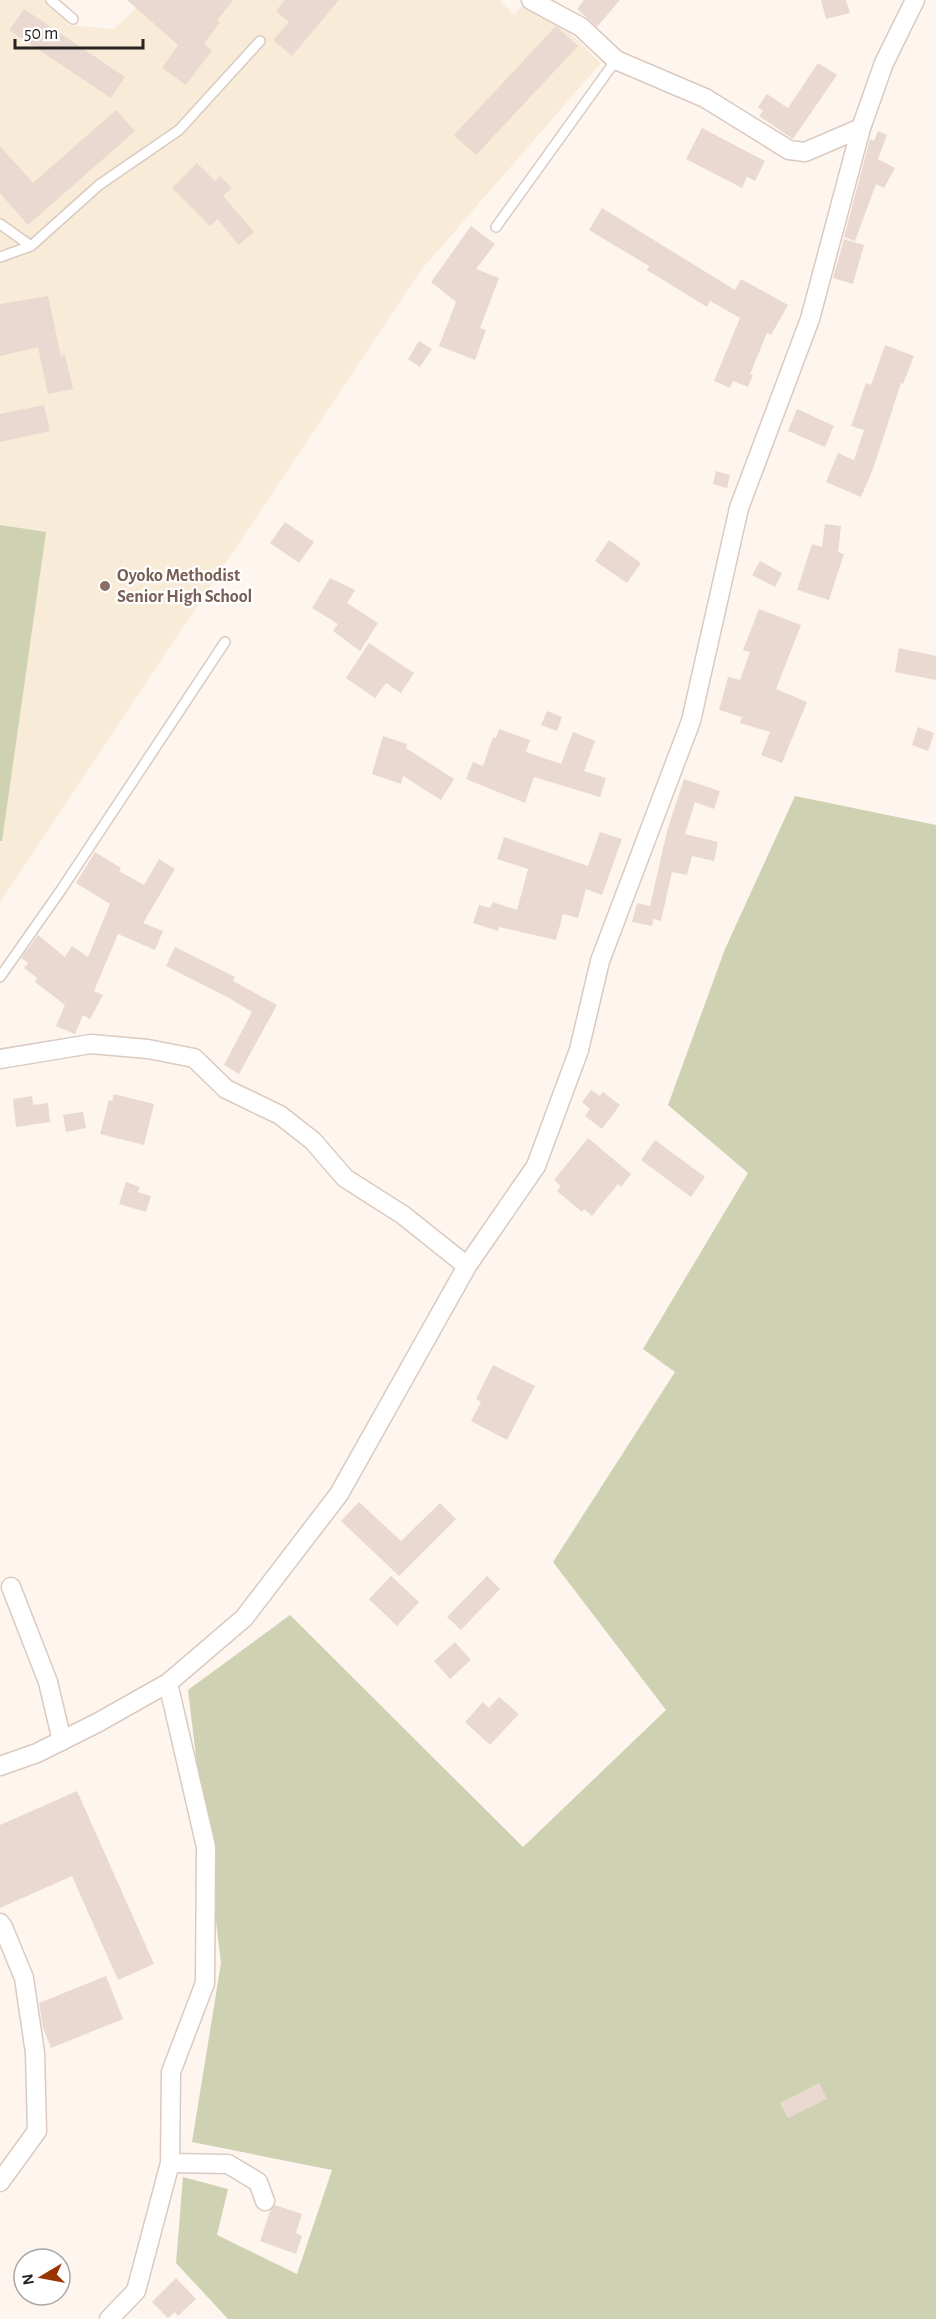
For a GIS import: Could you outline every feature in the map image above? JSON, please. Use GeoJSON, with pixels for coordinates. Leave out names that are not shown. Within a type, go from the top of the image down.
{"type":"FeatureCollection","features":[{"type":"Feature","properties":{"kind":"street"},"geometry":{"type":"LineString","coordinates":[[531,0],[581,27],[616,60],[705,98],[789,150],[805,152],[861,128]]}},
{"type":"Feature","properties":{"kind":"street"},"geometry":{"type":"LineString","coordinates":[[0,1766],[37,1754],[168,1683],[244,1618],[339,1494],[467,1266],[536,1166],[579,1050],[600,961],[692,721],[739,508],[810,320],[861,128],[884,63],[915,0]]}},
{"type":"Feature","properties":{"kind":"street"},"geometry":{"type":"LineString","coordinates":[[0,1059],[92,1044],[148,1049],[194,1058],[226,1089],[280,1115],[314,1141],[345,1178],[403,1215],[467,1266]]}},
{"type":"Feature","properties":{"kind":"street"},"geometry":{"type":"LineString","coordinates":[[11,1587],[48,1682],[62,1741]]}},
{"type":"Feature","properties":{"kind":"street"},"geometry":{"type":"LineString","coordinates":[[110,2319],[136,2291],[170,2163],[171,2072],[205,1983],[206,1847],[168,1683]]}},
{"type":"Feature","properties":{"kind":"street"},"geometry":{"type":"LineString","coordinates":[[0,1923],[24,1977],[35,2053],[38,2131],[0,2182]]}},
{"type":"Feature","properties":{"kind":"street"},"geometry":{"type":"LineString","coordinates":[[170,2163],[228,2164],[258,2182],[265,2201]]}},
{"type":"Feature","properties":{"kind":"lane"},"geometry":{"type":"LineString","coordinates":[[51,0],[73,19]]}},
{"type":"Feature","properties":{"kind":"lane"},"geometry":{"type":"LineString","coordinates":[[0,257],[31,246],[99,185],[179,130],[260,41]]}},
{"type":"Feature","properties":{"kind":"lane"},"geometry":{"type":"LineString","coordinates":[[496,227],[616,60]]}},
{"type":"Feature","properties":{"kind":"lane"},"geometry":{"type":"LineString","coordinates":[[0,224],[31,246]]}},
{"type":"Feature","properties":{"kind":"lane"},"geometry":{"type":"LineString","coordinates":[[0,977],[55,899],[225,642]]}},
{"type":"Feature","properties":{"kind":"shaded area","name":"Oyoko Methodist Senior High School"},"geometry":{"type":"Polygon","coordinates":[[[0,0],[59,0],[68,25],[114,29],[145,0],[499,0],[514,15],[522,6],[559,23],[601,63],[421,270],[0,902],[0,0]]]}},
{"type":"Feature","properties":{"kind":"green space"},"geometry":{"type":"Polygon","coordinates":[[[0,525],[46,532],[2,841],[0,841],[0,525]]]}},
{"type":"Feature","properties":{"kind":"green space"},"geometry":{"type":"Polygon","coordinates":[[[795,796],[936,825],[936,2319],[228,2319],[176,2263],[183,2177],[228,2189],[217,2235],[297,2274],[332,2170],[192,2142],[221,1963],[188,1690],[290,1615],[523,1847],[666,1710],[553,1562],[675,1372],[643,1349],[748,1173],[668,1105],[725,949],[795,796]]]}},
{"type":"Feature","properties":{"kind":"building"},"geometry":{"type":"Polygon","coordinates":[[[127,0],[233,0],[217,21],[220,22],[204,44],[212,50],[186,85],[162,68],[178,45],[127,0]]]}},
{"type":"Feature","properties":{"kind":"building"},"geometry":{"type":"Polygon","coordinates":[[[285,0],[339,0],[292,56],[273,40],[289,22],[276,11],[285,0]]]}},
{"type":"Feature","properties":{"kind":"building"},"geometry":{"type":"Polygon","coordinates":[[[584,0],[620,0],[597,27],[577,9],[584,0]]]}},
{"type":"Feature","properties":{"kind":"building"},"geometry":{"type":"Polygon","coordinates":[[[821,0],[846,0],[850,13],[826,19],[821,0]]]}},
{"type":"Feature","properties":{"kind":"building"},"geometry":{"type":"Polygon","coordinates":[[[24,9],[125,77],[111,98],[9,30],[24,9]]]}},
{"type":"Feature","properties":{"kind":"building"},"geometry":{"type":"Polygon","coordinates":[[[556,26],[578,46],[476,155],[454,135],[556,26]]]}},
{"type":"Feature","properties":{"kind":"building"},"geometry":{"type":"Polygon","coordinates":[[[818,63],[837,75],[793,139],[759,116],[763,111],[758,107],[767,94],[788,108],[818,63]]]}},
{"type":"Feature","properties":{"kind":"building"},"geometry":{"type":"Polygon","coordinates":[[[116,110],[135,131],[28,225],[0,193],[0,146],[33,183],[116,110]]]}},
{"type":"Feature","properties":{"kind":"building"},"geometry":{"type":"Polygon","coordinates":[[[702,128],[765,161],[755,181],[747,177],[742,188],[686,159],[702,128]]]}},
{"type":"Feature","properties":{"kind":"building"},"geometry":{"type":"Polygon","coordinates":[[[878,131],[887,135],[878,159],[895,168],[884,188],[876,184],[855,241],[844,237],[870,139],[874,141],[878,131]]]}},
{"type":"Feature","properties":{"kind":"building"},"geometry":{"type":"Polygon","coordinates":[[[197,163],[215,181],[220,176],[232,188],[223,196],[254,232],[238,245],[218,219],[210,226],[172,188],[197,163]]]}},
{"type":"Feature","properties":{"kind":"building"},"geometry":{"type":"Polygon","coordinates":[[[602,208],[735,290],[741,279],[788,305],[771,335],[767,333],[750,374],[753,375],[748,387],[733,381],[730,388],[714,381],[740,318],[710,301],[707,307],[647,270],[649,266],[589,230],[602,208]]]}},
{"type":"Feature","properties":{"kind":"building"},"geometry":{"type":"Polygon","coordinates":[[[471,226],[495,244],[476,269],[499,278],[480,328],[486,330],[475,360],[439,346],[456,302],[431,282],[471,226]]]}},
{"type":"Feature","properties":{"kind":"building"},"geometry":{"type":"Polygon","coordinates":[[[844,239],[864,245],[853,284],[833,278],[844,239]]]}},
{"type":"Feature","properties":{"kind":"building"},"geometry":{"type":"Polygon","coordinates":[[[48,296],[61,356],[65,355],[73,389],[48,394],[38,347],[0,356],[0,304],[48,296]]]}},
{"type":"Feature","properties":{"kind":"building"},"geometry":{"type":"Polygon","coordinates":[[[419,341],[432,349],[420,367],[408,359],[419,341]]]}},
{"type":"Feature","properties":{"kind":"building"},"geometry":{"type":"Polygon","coordinates":[[[885,345],[914,356],[903,384],[901,383],[873,469],[861,497],[826,482],[838,453],[854,460],[864,430],[851,426],[866,383],[871,385],[885,345]]]}},
{"type":"Feature","properties":{"kind":"building"},"geometry":{"type":"Polygon","coordinates":[[[44,405],[50,431],[0,442],[0,414],[44,405]]]}},
{"type":"Feature","properties":{"kind":"building"},"geometry":{"type":"Polygon","coordinates":[[[797,409],[834,426],[825,447],[788,431],[797,409]]]}},
{"type":"Feature","properties":{"kind":"building"},"geometry":{"type":"Polygon","coordinates":[[[716,471],[730,475],[727,488],[713,484],[716,471]]]}},
{"type":"Feature","properties":{"kind":"building"},"geometry":{"type":"Polygon","coordinates":[[[285,522],[314,542],[299,563],[270,543],[285,522]]]}},
{"type":"Feature","properties":{"kind":"building"},"geometry":{"type":"Polygon","coordinates":[[[825,524],[841,526],[838,552],[844,554],[829,600],[797,590],[812,544],[822,547],[825,524]]]}},
{"type":"Feature","properties":{"kind":"building"},"geometry":{"type":"Polygon","coordinates":[[[609,540],[641,563],[627,583],[595,561],[609,540]]]}},
{"type":"Feature","properties":{"kind":"building"},"geometry":{"type":"Polygon","coordinates":[[[760,561],[782,573],[775,587],[752,575],[760,561]]]}},
{"type":"Feature","properties":{"kind":"building"},"geometry":{"type":"Polygon","coordinates":[[[330,578],[355,590],[347,603],[378,623],[360,651],[333,631],[338,624],[312,608],[330,578]]]}},
{"type":"Feature","properties":{"kind":"building"},"geometry":{"type":"Polygon","coordinates":[[[759,609],[801,625],[776,689],[807,702],[782,763],[761,755],[770,732],[740,723],[742,717],[719,710],[728,677],[740,680],[750,652],[743,650],[759,609]]]}},
{"type":"Feature","properties":{"kind":"building"},"geometry":{"type":"Polygon","coordinates":[[[369,643],[414,673],[401,693],[386,683],[375,698],[346,678],[369,643]]]}},
{"type":"Feature","properties":{"kind":"building"},"geometry":{"type":"Polygon","coordinates":[[[899,648],[936,656],[936,680],[895,672],[899,648]]]}},
{"type":"Feature","properties":{"kind":"building"},"geometry":{"type":"Polygon","coordinates":[[[547,711],[562,717],[557,731],[541,725],[547,711]]]}},
{"type":"Feature","properties":{"kind":"building"},"geometry":{"type":"Polygon","coordinates":[[[918,727],[934,733],[928,751],[912,745],[918,727]]]}},
{"type":"Feature","properties":{"kind":"building"},"geometry":{"type":"Polygon","coordinates":[[[499,729],[530,740],[526,752],[561,764],[573,732],[595,741],[584,771],[606,778],[600,797],[534,777],[525,803],[466,779],[473,762],[483,766],[493,737],[496,738],[499,729]]]}},
{"type":"Feature","properties":{"kind":"building"},"geometry":{"type":"Polygon","coordinates":[[[383,736],[407,744],[406,748],[454,779],[441,800],[403,776],[401,784],[372,774],[383,736]]]}},
{"type":"Feature","properties":{"kind":"building"},"geometry":{"type":"Polygon","coordinates":[[[684,779],[720,791],[714,809],[695,802],[685,834],[718,842],[714,861],[692,856],[687,875],[672,872],[661,921],[653,919],[652,926],[632,922],[637,903],[650,906],[667,831],[684,779]]]}},
{"type":"Feature","properties":{"kind":"building"},"geometry":{"type":"Polygon","coordinates":[[[600,832],[622,839],[602,895],[586,889],[578,918],[563,914],[556,940],[499,927],[498,931],[473,923],[479,905],[490,908],[493,902],[517,910],[528,869],[497,859],[504,837],[588,866],[600,832]]]}},
{"type":"Feature","properties":{"kind":"building"},"geometry":{"type":"Polygon","coordinates":[[[95,852],[121,868],[119,871],[144,885],[159,859],[175,869],[143,923],[163,931],[155,950],[118,934],[94,991],[103,995],[90,1019],[83,1015],[75,1034],[56,1026],[65,1005],[35,982],[37,978],[24,968],[28,963],[21,958],[38,935],[65,957],[72,946],[88,957],[110,904],[76,883],[95,852]]]}},
{"type":"Feature","properties":{"kind":"building"},"geometry":{"type":"Polygon","coordinates":[[[175,947],[235,977],[233,981],[277,1005],[239,1074],[224,1065],[252,1012],[166,966],[175,947]]]}},
{"type":"Feature","properties":{"kind":"building"},"geometry":{"type":"Polygon","coordinates":[[[591,1090],[600,1096],[603,1092],[620,1105],[602,1129],[585,1116],[590,1109],[582,1102],[591,1090]]]}},
{"type":"Feature","properties":{"kind":"building"},"geometry":{"type":"Polygon","coordinates":[[[114,1094],[154,1104],[144,1145],[100,1134],[109,1100],[112,1101],[114,1094]]]}},
{"type":"Feature","properties":{"kind":"building"},"geometry":{"type":"Polygon","coordinates":[[[32,1096],[33,1105],[48,1103],[50,1122],[16,1127],[13,1099],[32,1096]]]}},
{"type":"Feature","properties":{"kind":"building"},"geometry":{"type":"Polygon","coordinates":[[[83,1112],[86,1128],[66,1132],[63,1115],[83,1112]]]}},
{"type":"Feature","properties":{"kind":"building"},"geometry":{"type":"Polygon","coordinates":[[[588,1138],[631,1174],[621,1187],[618,1184],[592,1216],[584,1209],[582,1212],[557,1191],[561,1186],[554,1180],[588,1138]]]}},
{"type":"Feature","properties":{"kind":"building"},"geometry":{"type":"Polygon","coordinates":[[[655,1140],[705,1177],[691,1197],[641,1160],[655,1140]]]}},
{"type":"Feature","properties":{"kind":"building"},"geometry":{"type":"Polygon","coordinates":[[[126,1182],[140,1187],[138,1192],[151,1196],[146,1212],[119,1204],[126,1182]]]}},
{"type":"Feature","properties":{"kind":"building"},"geometry":{"type":"Polygon","coordinates":[[[493,1365],[535,1386],[507,1440],[471,1421],[481,1402],[476,1399],[493,1365]]]}},
{"type":"Feature","properties":{"kind":"building"},"geometry":{"type":"Polygon","coordinates":[[[359,1502],[401,1541],[440,1503],[456,1519],[399,1576],[341,1521],[359,1502]]]}},
{"type":"Feature","properties":{"kind":"building"},"geometry":{"type":"Polygon","coordinates":[[[391,1576],[419,1602],[397,1626],[369,1599],[391,1576]]]}},
{"type":"Feature","properties":{"kind":"building"},"geometry":{"type":"Polygon","coordinates":[[[487,1576],[500,1589],[461,1630],[447,1617],[487,1576]]]}},
{"type":"Feature","properties":{"kind":"building"},"geometry":{"type":"Polygon","coordinates":[[[455,1642],[471,1660],[450,1679],[434,1661],[455,1642]]]}},
{"type":"Feature","properties":{"kind":"building"},"geometry":{"type":"Polygon","coordinates":[[[499,1697],[519,1714],[490,1745],[465,1722],[483,1702],[489,1708],[499,1697]]]}},
{"type":"Feature","properties":{"kind":"building"},"geometry":{"type":"Polygon","coordinates":[[[77,1791],[154,1964],[118,1980],[72,1876],[0,1908],[0,1825],[77,1791]]]}},
{"type":"Feature","properties":{"kind":"building"},"geometry":{"type":"Polygon","coordinates":[[[106,1976],[123,2019],[51,2048],[43,2028],[39,2003],[106,1976]]]}},
{"type":"Feature","properties":{"kind":"building"},"geometry":{"type":"Polygon","coordinates":[[[819,2083],[827,2099],[788,2118],[780,2103],[819,2083]]]}},
{"type":"Feature","properties":{"kind":"building"},"geometry":{"type":"Polygon","coordinates":[[[275,2205],[302,2214],[296,2233],[302,2236],[296,2254],[260,2241],[270,2211],[275,2205]]]}},
{"type":"Feature","properties":{"kind":"building"},"geometry":{"type":"Polygon","coordinates":[[[176,2278],[196,2299],[178,2316],[175,2312],[168,2318],[152,2302],[176,2278]]]}},
{"type":"Feature","properties":{"kind":"place","name":"Oyoko Methodist Senior High School"},"geometry":{"type":"Point","coordinates":[105,586]}}]}
